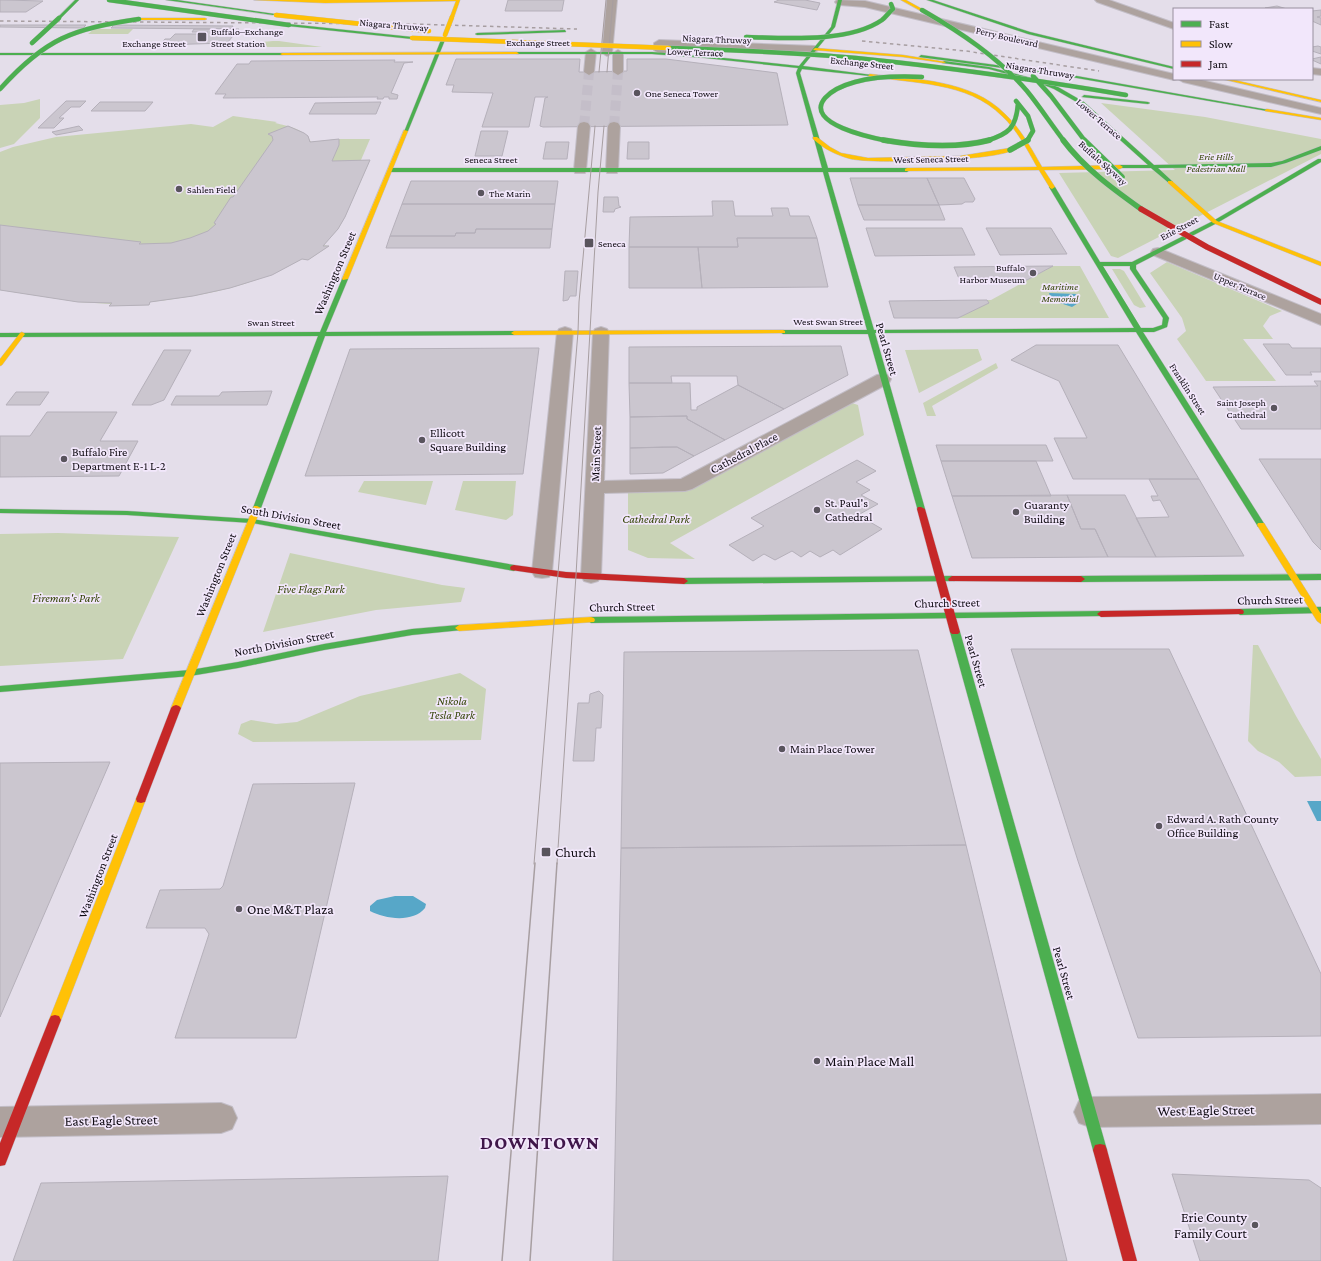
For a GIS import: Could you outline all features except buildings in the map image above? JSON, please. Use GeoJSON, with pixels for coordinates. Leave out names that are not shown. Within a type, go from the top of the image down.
{"type":"FeatureCollection","features":[{"type":"Feature","properties":{"kind":"main road"},"geometry":{"type":"LineString","coordinates":[[11,61],[73,6],[77,0]]}},
{"type":"Feature","properties":{"kind":"main road","name":"Niagara Thruway"},"geometry":{"type":"LineString","coordinates":[[109,0],[289,25],[382,35],[481,42],[754,52],[874,60],[985,72],[1186,105]]}},
{"type":"Feature","properties":{"kind":"main road","name":"Niagara Thruway"},"geometry":{"type":"LineString","coordinates":[[168,0],[276,15],[396,28],[477,34],[774,45],[921,56],[998,65],[1321,120]]}},
{"type":"Feature","properties":{"kind":"main road"},"geometry":{"type":"LineString","coordinates":[[231,0],[276,15]]}},
{"type":"Feature","properties":{"kind":"main road"},"geometry":{"type":"LineString","coordinates":[[256,0],[458,0]]}},
{"type":"Feature","properties":{"kind":"main road","name":"Washington Street"},"geometry":{"type":"LineString","coordinates":[[0,1160],[8,1122],[190,673],[241,543],[252,521],[323,332],[391,170],[458,0]]}},
{"type":"Feature","properties":{"kind":"main road"},"geometry":{"type":"LineString","coordinates":[[735,36],[817,36],[855,30],[878,23],[886,18],[892,9],[887,0]]}},
{"type":"Feature","properties":{"kind":"main road","name":"Buffalo Skyway"},"geometry":{"type":"LineString","coordinates":[[903,0],[941,20],[987,52],[1021,84],[1076,155],[1099,178],[1159,221],[1207,248],[1279,284],[1321,302]]}},
{"type":"Feature","properties":{"kind":"main road"},"geometry":{"type":"LineString","coordinates":[[921,0],[963,22],[997,45]]}},
{"type":"Feature","properties":{"kind":"main road"},"geometry":{"type":"LineString","coordinates":[[929,0],[1029,33],[1173,68]]}},
{"type":"Feature","properties":{"kind":"main road"},"geometry":{"type":"LineString","coordinates":[[799,68],[833,27],[840,1]]}},
{"type":"Feature","properties":{"kind":"main road"},"geometry":{"type":"LineString","coordinates":[[0,89],[26,61],[43,46],[56,38],[89,27],[139,19],[177,18],[289,25]]}},
{"type":"Feature","properties":{"kind":"main road"},"geometry":{"type":"LineString","coordinates":[[477,34],[572,31]]}},
{"type":"Feature","properties":{"kind":"main road"},"geometry":{"type":"LineString","coordinates":[[596,32],[620,33]]}},
{"type":"Feature","properties":{"kind":"main road"},"geometry":{"type":"LineString","coordinates":[[658,34],[719,36]]}},
{"type":"Feature","properties":{"kind":"main road","name":"Lower Terrace"},"geometry":{"type":"LineString","coordinates":[[815,49],[953,62],[1002,71],[1041,82],[1056,88],[1082,103],[1215,222],[1321,264]]}},
{"type":"Feature","properties":{"kind":"main road"},"geometry":{"type":"LineString","coordinates":[[815,138],[823,146],[835,152],[860,158],[941,159],[992,155],[1010,150],[1027,141],[1033,131],[1032,126],[1028,116],[1007,88],[987,52]]}},
{"type":"Feature","properties":{"kind":"main road","name":"Exchange Street"},"geometry":{"type":"LineString","coordinates":[[0,54],[604,53],[688,55],[902,79],[928,83],[968,94],[989,103],[1000,111],[1018,134],[1039,167]]}},
{"type":"Feature","properties":{"kind":"main road","name":"Buffalo Skyway"},"geometry":{"type":"LineString","coordinates":[[1015,59],[1051,96],[1096,153],[1127,181]]}},
{"type":"Feature","properties":{"kind":"main road","name":"Pearl Street"},"geometry":{"type":"LineString","coordinates":[[799,68],[798,73],[815,138],[1090,1112],[1130,1261]]}},
{"type":"Feature","properties":{"kind":"main road"},"geometry":{"type":"LineString","coordinates":[[956,79],[898,77],[861,81],[837,88],[822,100],[820,106],[823,115],[832,124],[846,131],[868,138],[893,143],[940,146],[972,143],[1000,136],[1010,130],[1017,122],[1018,104]]}},
{"type":"Feature","properties":{"kind":"main road"},"geometry":{"type":"LineString","coordinates":[[1228,80],[1321,101]]}},
{"type":"Feature","properties":{"kind":"main road"},"geometry":{"type":"LineString","coordinates":[[979,82],[1154,103]]}},
{"type":"Feature","properties":{"kind":"main road","name":"West Seneca Street"},"geometry":{"type":"LineString","coordinates":[[586,170],[848,171],[1271,164],[1287,162],[1321,148]]}},
{"type":"Feature","properties":{"kind":"main road","name":"Erie Street"},"geometry":{"type":"LineString","coordinates":[[1133,264],[1215,222],[1321,160]]}},
{"type":"Feature","properties":{"kind":"main road","name":"Franklin Street"},"geometry":{"type":"LineString","coordinates":[[1039,167],[1138,330],[1294,578],[1318,610],[1321,621]]}},
{"type":"Feature","properties":{"kind":"main road","name":"Seneca Street"},"geometry":{"type":"LineString","coordinates":[[391,170],[586,170]]}},
{"type":"Feature","properties":{"kind":"main road"},"geometry":{"type":"LineString","coordinates":[[1188,223],[1210,236]]}},
{"type":"Feature","properties":{"kind":"main road"},"geometry":{"type":"LineString","coordinates":[[1098,264],[1133,264],[1133,269],[1166,318],[1165,326],[1154,330],[1138,330]]}},
{"type":"Feature","properties":{"kind":"main road","name":"West Swan Street"},"geometry":{"type":"LineString","coordinates":[[595,332],[1138,330]]}},
{"type":"Feature","properties":{"kind":"main road","name":"Swan Street"},"geometry":{"type":"LineString","coordinates":[[0,334],[595,332]]}},
{"type":"Feature","properties":{"kind":"main road"},"geometry":{"type":"LineString","coordinates":[[0,364],[22,334]]}},
{"type":"Feature","properties":{"kind":"main road","name":"South Division Street"},"geometry":{"type":"LineString","coordinates":[[0,511],[127,513],[252,521],[471,562],[583,576]]}},
{"type":"Feature","properties":{"kind":"main road","name":"Church Street"},"geometry":{"type":"LineString","coordinates":[[583,576],[692,581],[1321,577]]}},
{"type":"Feature","properties":{"kind":"main road","name":"Church Street"},"geometry":{"type":"LineString","coordinates":[[572,620],[1318,610]]}},
{"type":"Feature","properties":{"kind":"main road","name":"North Division Street"},"geometry":{"type":"LineString","coordinates":[[0,689],[190,673],[238,665],[324,647],[412,632],[572,620]]}},
{"type":"Feature","properties":{"kind":"street"},"geometry":{"type":"LineString","coordinates":[[605,0],[604,53],[618,72]]}},
{"type":"Feature","properties":{"kind":"street"},"geometry":{"type":"LineString","coordinates":[[589,72],[604,53],[612,0]]}},
{"type":"Feature","properties":{"kind":"street"},"geometry":{"type":"LineString","coordinates":[[1100,0],[1173,26]]}},
{"type":"Feature","properties":{"kind":"street","name":"Perry Boulevard"},"geometry":{"type":"LineString","coordinates":[[840,1],[865,4],[1173,77]]}},
{"type":"Feature","properties":{"kind":"street","name":"Lower Terrace"},"geometry":{"type":"LineString","coordinates":[[772,47],[769,56],[764,57],[728,53],[659,50],[659,43],[772,47],[815,49]]}},
{"type":"Feature","properties":{"kind":"street"},"geometry":{"type":"LineString","coordinates":[[1188,80],[1321,111]]}},
{"type":"Feature","properties":{"kind":"street"},"geometry":{"type":"LineString","coordinates":[[584,126],[586,170]]}},
{"type":"Feature","properties":{"kind":"street"},"geometry":{"type":"LineString","coordinates":[[612,170],[614,126]]}},
{"type":"Feature","properties":{"kind":"street","name":"Upper Terrace"},"geometry":{"type":"LineString","coordinates":[[1158,252],[1321,320]]}},
{"type":"Feature","properties":{"kind":"street"},"geometry":{"type":"LineString","coordinates":[[542,572],[566,332]]}},
{"type":"Feature","properties":{"kind":"street","name":"Main Street"},"geometry":{"type":"LineString","coordinates":[[583,576],[594,486],[595,332]]}},
{"type":"Feature","properties":{"kind":"street","name":"Cathedral Place"},"geometry":{"type":"LineString","coordinates":[[594,486],[685,485],[883,379]]}},
{"type":"Feature","properties":{"kind":"street","name":"West Eagle Street"},"geometry":{"type":"LineString","coordinates":[[1090,1112],[1321,1109]]}},
{"type":"Feature","properties":{"kind":"street","name":"East Eagle Street"},"geometry":{"type":"LineString","coordinates":[[8,1122],[221,1118]]}},
{"type":"Feature","properties":{"kind":"green space"},"geometry":{"type":"Polygon","coordinates":[[[94,29],[133,29],[128,34],[88,34],[94,29]]]}},
{"type":"Feature","properties":{"kind":"green space"},"geometry":{"type":"Polygon","coordinates":[[[273,41],[322,47],[250,47],[262,42],[273,41]]]}},
{"type":"Feature","properties":{"kind":"green space"},"geometry":{"type":"Polygon","coordinates":[[[40,99],[40,118],[14,144],[0,148],[0,105],[24,103],[40,99]]]}},
{"type":"Feature","properties":{"kind":"green space","name":"Erie Hills Pedestrian Mall"},"geometry":{"type":"Polygon","coordinates":[[[1101,103],[1205,117],[1321,139],[1321,154],[1118,258],[1111,256],[1059,173],[1175,170],[1101,103]]]}},
{"type":"Feature","properties":{"kind":"green space","name":"Sahlen Field"},"geometry":{"type":"Polygon","coordinates":[[[233,116],[277,122],[275,123],[300,131],[305,134],[311,142],[339,139],[370,139],[361,160],[370,160],[345,217],[338,229],[323,245],[329,246],[308,260],[302,259],[247,283],[190,297],[150,302],[149,305],[109,306],[111,304],[78,302],[0,290],[0,152],[13,147],[56,137],[191,124],[213,127],[233,116]]]}},
{"type":"Feature","properties":{"kind":"green space"},"geometry":{"type":"Polygon","coordinates":[[[1167,262],[1282,311],[1270,316],[1263,326],[1273,339],[1243,339],[1276,381],[1206,381],[1177,339],[1186,331],[1182,318],[1150,273],[1167,262]]]}},
{"type":"Feature","properties":{"kind":"green space","name":"Maritime Memorial"},"geometry":{"type":"Polygon","coordinates":[[[1053,266],[1080,266],[1109,318],[958,318],[988,303],[987,300],[991,300],[1053,266]]]}},
{"type":"Feature","properties":{"kind":"green space"},"geometry":{"type":"Polygon","coordinates":[[[1112,269],[1120,269],[1124,271],[1146,307],[1140,308],[1134,305],[1112,269]]]}},
{"type":"Feature","properties":{"kind":"green space"},"geometry":{"type":"Polygon","coordinates":[[[978,349],[982,360],[919,393],[905,350],[978,349]]]}},
{"type":"Feature","properties":{"kind":"green space"},"geometry":{"type":"Polygon","coordinates":[[[996,363],[998,368],[932,406],[936,416],[927,416],[923,403],[996,363]]]}},
{"type":"Feature","properties":{"kind":"green space","name":"Cathedral Park"},"geometry":{"type":"Polygon","coordinates":[[[852,403],[858,405],[864,435],[670,543],[695,559],[648,558],[628,550],[628,492],[688,491],[852,403]]]}},
{"type":"Feature","properties":{"kind":"green space"},"geometry":{"type":"Polygon","coordinates":[[[364,481],[433,481],[426,505],[358,492],[364,481]]]}},
{"type":"Feature","properties":{"kind":"green space"},"geometry":{"type":"Polygon","coordinates":[[[463,481],[516,481],[513,515],[506,520],[455,510],[463,481]]]}},
{"type":"Feature","properties":{"kind":"green space","name":"Fireman's Park"},"geometry":{"type":"Polygon","coordinates":[[[58,533],[179,537],[123,659],[0,666],[0,534],[58,533]]]}},
{"type":"Feature","properties":{"kind":"green space","name":"Five Flags Park"},"geometry":{"type":"Polygon","coordinates":[[[290,553],[442,585],[465,588],[461,602],[376,610],[263,632],[290,553]]]}},
{"type":"Feature","properties":{"kind":"green space"},"geometry":{"type":"Polygon","coordinates":[[[1253,645],[1258,645],[1321,759],[1321,776],[1295,777],[1279,762],[1258,751],[1248,741],[1253,645]]]}},
{"type":"Feature","properties":{"kind":"green space","name":"Nikola Tesla Park"},"geometry":{"type":"Polygon","coordinates":[[[460,673],[486,689],[481,740],[253,742],[238,734],[241,724],[251,720],[276,724],[297,722],[360,696],[460,673]]]}},
{"type":"Feature","properties":{"kind":"water"},"geometry":{"type":"Polygon","coordinates":[[[1049,293],[1077,294],[1080,302],[1072,307],[1051,300],[1049,293]]]}},
{"type":"Feature","properties":{"kind":"water"},"geometry":{"type":"Polygon","coordinates":[[[1307,801],[1321,801],[1321,821],[1317,821],[1307,801]]]}},
{"type":"Feature","properties":{"kind":"water"},"geometry":{"type":"Polygon","coordinates":[[[395,896],[413,896],[426,904],[425,908],[420,913],[406,918],[391,918],[370,911],[370,906],[377,900],[395,896]]]}},
{"type":"Feature","properties":{"kind":"tunnel"},"geometry":{"type":"LineString","coordinates":[[584,126],[589,72]]}},
{"type":"Feature","properties":{"kind":"tunnel"},"geometry":{"type":"LineString","coordinates":[[614,126],[618,72]]}},
{"type":"Feature","properties":{"kind":"tram line"},"geometry":{"type":"LineString","coordinates":[[599,72],[606,0]]}},
{"type":"Feature","properties":{"kind":"tram line"},"geometry":{"type":"LineString","coordinates":[[607,72],[613,0]]}},
{"type":"Feature","properties":{"kind":"tram line"},"geometry":{"type":"LineString","coordinates":[[534,864],[578,332],[579,302],[595,126]]}},
{"type":"Feature","properties":{"kind":"tram line"},"geometry":{"type":"LineString","coordinates":[[557,864],[576,575],[598,192],[604,126]]}},
{"type":"Feature","properties":{"kind":"tram line"},"geometry":{"type":"LineString","coordinates":[[502,1261],[535,863]]}},
{"type":"Feature","properties":{"kind":"tram line"},"geometry":{"type":"LineString","coordinates":[[530,1261],[557,863]]}},
{"type":"Feature","properties":{"kind":"railway"},"geometry":{"type":"LineString","coordinates":[[0,21],[412,24],[577,29]]}},
{"type":"Feature","properties":{"kind":"railway"},"geometry":{"type":"LineString","coordinates":[[862,41],[966,51],[1099,71]]}},
{"type":"Feature","properties":{"kind":"traffic: fast"},"geometry":{"type":"LineString","coordinates":[[59,18],[77,0]]}},
{"type":"Feature","properties":{"kind":"traffic: fast"},"geometry":{"type":"LineString","coordinates":[[109,0],[289,25]]}},
{"type":"Feature","properties":{"kind":"traffic: fast"},"geometry":{"type":"LineString","coordinates":[[168,0],[273,14]]}},
{"type":"Feature","properties":{"kind":"traffic: fast"},"geometry":{"type":"LineString","coordinates":[[840,0],[833,27],[802,64],[798,73],[921,509]]}},
{"type":"Feature","properties":{"kind":"traffic: fast"},"geometry":{"type":"LineString","coordinates":[[929,0],[1029,33],[1173,68]]}},
{"type":"Feature","properties":{"kind":"traffic: fast"},"geometry":{"type":"LineString","coordinates":[[746,37],[797,38],[853,32],[869,27],[882,20],[893,9],[891,4]]}},
{"type":"Feature","properties":{"kind":"traffic: fast"},"geometry":{"type":"LineString","coordinates":[[922,10],[948,25],[997,61],[1026,90],[1071,150],[1104,181],[1141,209]]}},
{"type":"Feature","properties":{"kind":"traffic: fast"},"geometry":{"type":"LineString","coordinates":[[32,43],[59,18]]}},
{"type":"Feature","properties":{"kind":"traffic: fast"},"geometry":{"type":"LineString","coordinates":[[0,89],[31,57],[46,46],[61,38],[96,26],[139,19]]}},
{"type":"Feature","properties":{"kind":"traffic: fast"},"geometry":{"type":"LineString","coordinates":[[289,25],[412,38]]}},
{"type":"Feature","properties":{"kind":"traffic: fast"},"geometry":{"type":"LineString","coordinates":[[477,34],[565,31]]}},
{"type":"Feature","properties":{"kind":"traffic: fast"},"geometry":{"type":"LineString","coordinates":[[406,131],[443,40]]}},
{"type":"Feature","properties":{"kind":"traffic: fast"},"geometry":{"type":"LineString","coordinates":[[669,48],[799,54],[895,62],[1010,77],[1126,95]]}},
{"type":"Feature","properties":{"kind":"traffic: fast"},"geometry":{"type":"LineString","coordinates":[[517,53],[652,53],[705,57],[870,75]]}},
{"type":"Feature","properties":{"kind":"traffic: fast"},"geometry":{"type":"LineString","coordinates":[[0,54],[282,54]]}},
{"type":"Feature","properties":{"kind":"traffic: fast"},"geometry":{"type":"LineString","coordinates":[[921,56],[1071,76],[1267,110]]}},
{"type":"Feature","properties":{"kind":"traffic: fast"},"geometry":{"type":"LineString","coordinates":[[944,62],[989,68],[1041,82],[1056,88],[1082,103],[1170,182]]}},
{"type":"Feature","properties":{"kind":"traffic: fast"},"geometry":{"type":"LineString","coordinates":[[1033,76],[1051,96],[1088,145],[1122,177]]}},
{"type":"Feature","properties":{"kind":"traffic: fast"},"geometry":{"type":"LineString","coordinates":[[922,77],[883,77],[854,82],[830,93],[822,102],[821,108],[824,116],[831,122],[847,130],[869,137],[895,142],[951,146],[977,143],[998,137],[1014,125],[1017,116],[1018,104]]}},
{"type":"Feature","properties":{"kind":"traffic: fast"},"geometry":{"type":"LineString","coordinates":[[1084,96],[1148,103]]}},
{"type":"Feature","properties":{"kind":"traffic: fast"},"geometry":{"type":"LineString","coordinates":[[1010,150],[1027,141],[1033,131],[1028,116],[1016,101]]}},
{"type":"Feature","properties":{"kind":"traffic: fast"},"geometry":{"type":"LineString","coordinates":[[1120,167],[1271,165],[1284,162],[1321,148]]}},
{"type":"Feature","properties":{"kind":"traffic: fast"},"geometry":{"type":"LineString","coordinates":[[1098,264],[1133,264],[1215,222],[1320,160]]}},
{"type":"Feature","properties":{"kind":"traffic: fast"},"geometry":{"type":"LineString","coordinates":[[391,170],[907,170]]}},
{"type":"Feature","properties":{"kind":"traffic: fast"},"geometry":{"type":"LineString","coordinates":[[1052,187],[1162,369],[1261,525]]}},
{"type":"Feature","properties":{"kind":"traffic: fast"},"geometry":{"type":"LineString","coordinates":[[783,332],[1154,330],[1165,326],[1166,318],[1133,269],[1133,264]]}},
{"type":"Feature","properties":{"kind":"traffic: fast"},"geometry":{"type":"LineString","coordinates":[[257,508],[323,332],[345,279]]}},
{"type":"Feature","properties":{"kind":"traffic: fast"},"geometry":{"type":"LineString","coordinates":[[0,335],[514,333]]}},
{"type":"Feature","properties":{"kind":"traffic: fast"},"geometry":{"type":"LineString","coordinates":[[0,511],[127,513],[252,521],[514,568]]}},
{"type":"Feature","properties":{"kind":"traffic: fast"},"geometry":{"type":"LineString","coordinates":[[1081,579],[1321,577]]}},
{"type":"Feature","properties":{"kind":"traffic: fast"},"geometry":{"type":"LineString","coordinates":[[684,581],[952,579]]}},
{"type":"Feature","properties":{"kind":"traffic: fast"},"geometry":{"type":"LineString","coordinates":[[1240,612],[1321,610]]}},
{"type":"Feature","properties":{"kind":"traffic: fast"},"geometry":{"type":"LineString","coordinates":[[591,620],[1101,614]]}},
{"type":"Feature","properties":{"kind":"traffic: fast"},"geometry":{"type":"LineString","coordinates":[[0,689],[190,673],[238,665],[324,647],[412,632],[459,628]]}},
{"type":"Feature","properties":{"kind":"traffic: fast"},"geometry":{"type":"LineString","coordinates":[[955,632],[1100,1150]]}},
{"type":"Feature","properties":{"kind":"traffic: slow"},"geometry":{"type":"LineString","coordinates":[[256,0],[325,2],[458,0]]}},
{"type":"Feature","properties":{"kind":"traffic: slow"},"geometry":{"type":"LineString","coordinates":[[452,17],[458,0]]}},
{"type":"Feature","properties":{"kind":"traffic: slow"},"geometry":{"type":"LineString","coordinates":[[903,0],[922,10]]}},
{"type":"Feature","properties":{"kind":"traffic: slow"},"geometry":{"type":"LineString","coordinates":[[276,15],[429,31]]}},
{"type":"Feature","properties":{"kind":"traffic: slow"},"geometry":{"type":"LineString","coordinates":[[445,35],[452,17]]}},
{"type":"Feature","properties":{"kind":"traffic: slow"},"geometry":{"type":"LineString","coordinates":[[139,19],[205,19]]}},
{"type":"Feature","properties":{"kind":"traffic: slow"},"geometry":{"type":"LineString","coordinates":[[412,38],[669,48]]}},
{"type":"Feature","properties":{"kind":"traffic: slow"},"geometry":{"type":"LineString","coordinates":[[815,49],[903,56],[944,62]]}},
{"type":"Feature","properties":{"kind":"traffic: slow"},"geometry":{"type":"LineString","coordinates":[[282,54],[517,53]]}},
{"type":"Feature","properties":{"kind":"traffic: slow"},"geometry":{"type":"LineString","coordinates":[[870,75],[922,81],[958,89],[990,104],[1003,114],[1017,130],[1052,187]]}},
{"type":"Feature","properties":{"kind":"traffic: slow"},"geometry":{"type":"LineString","coordinates":[[1228,80],[1321,101]]}},
{"type":"Feature","properties":{"kind":"traffic: slow"},"geometry":{"type":"LineString","coordinates":[[1267,110],[1321,119]]}},
{"type":"Feature","properties":{"kind":"traffic: slow"},"geometry":{"type":"LineString","coordinates":[[345,279],[406,131]]}},
{"type":"Feature","properties":{"kind":"traffic: slow"},"geometry":{"type":"LineString","coordinates":[[815,138],[824,146],[835,152],[868,160],[960,157],[985,155],[1010,150]]}},
{"type":"Feature","properties":{"kind":"traffic: slow"},"geometry":{"type":"LineString","coordinates":[[907,170],[1120,167]]}},
{"type":"Feature","properties":{"kind":"traffic: slow"},"geometry":{"type":"LineString","coordinates":[[1170,182],[1215,222],[1321,264]]}},
{"type":"Feature","properties":{"kind":"traffic: slow"},"geometry":{"type":"LineString","coordinates":[[514,333],[783,332]]}},
{"type":"Feature","properties":{"kind":"traffic: slow"},"geometry":{"type":"LineString","coordinates":[[0,364],[22,334]]}},
{"type":"Feature","properties":{"kind":"traffic: slow"},"geometry":{"type":"LineString","coordinates":[[176,708],[257,508]]}},
{"type":"Feature","properties":{"kind":"traffic: slow"},"geometry":{"type":"LineString","coordinates":[[1261,525],[1321,621]]}},
{"type":"Feature","properties":{"kind":"traffic: slow"},"geometry":{"type":"LineString","coordinates":[[459,628],[591,620]]}},
{"type":"Feature","properties":{"kind":"traffic: slow"},"geometry":{"type":"LineString","coordinates":[[55,1020],[141,799]]}},
{"type":"Feature","properties":{"kind":"traffic: jam"},"geometry":{"type":"LineString","coordinates":[[1141,209],[1207,247],[1321,302]]}},
{"type":"Feature","properties":{"kind":"traffic: jam"},"geometry":{"type":"LineString","coordinates":[[921,509],[955,632]]}},
{"type":"Feature","properties":{"kind":"traffic: jam"},"geometry":{"type":"LineString","coordinates":[[514,568],[566,575],[684,581]]}},
{"type":"Feature","properties":{"kind":"traffic: jam"},"geometry":{"type":"LineString","coordinates":[[952,579],[1081,579]]}},
{"type":"Feature","properties":{"kind":"traffic: jam"},"geometry":{"type":"LineString","coordinates":[[1101,614],[1240,612]]}},
{"type":"Feature","properties":{"kind":"traffic: jam"},"geometry":{"type":"LineString","coordinates":[[141,799],[176,708]]}},
{"type":"Feature","properties":{"kind":"traffic: jam"},"geometry":{"type":"LineString","coordinates":[[0,1160],[55,1020]]}},
{"type":"Feature","properties":{"kind":"traffic: jam"},"geometry":{"type":"LineString","coordinates":[[1100,1150],[1130,1261]]}},
{"type":"Feature","properties":{"kind":"place","name":"Buffalo–Exchange Street Station"},"geometry":{"type":"Point","coordinates":[202,37]}},
{"type":"Feature","properties":{"kind":"place","name":"One Seneca Tower"},"geometry":{"type":"Point","coordinates":[637,93]}},
{"type":"Feature","properties":{"kind":"place","name":"Sahlen Field"},"geometry":{"type":"Point","coordinates":[179,189]}},
{"type":"Feature","properties":{"kind":"place","name":"The Marin"},"geometry":{"type":"Point","coordinates":[481,193]}},
{"type":"Feature","properties":{"kind":"place","name":"Seneca"},"geometry":{"type":"Point","coordinates":[589,243]}},
{"type":"Feature","properties":{"kind":"place","name":"Buffalo Harbor Museum"},"geometry":{"type":"Point","coordinates":[1033,273]}},
{"type":"Feature","properties":{"kind":"place","name":"Saint Joseph Cathedral"},"geometry":{"type":"Point","coordinates":[1274,408]}},
{"type":"Feature","properties":{"kind":"place","name":"Ellicott Square Building"},"geometry":{"type":"Point","coordinates":[422,440]}},
{"type":"Feature","properties":{"kind":"place","name":"Buffalo Fire Department E-1 L-2"},"geometry":{"type":"Point","coordinates":[64,459]}},
{"type":"Feature","properties":{"kind":"place","name":"St. Paul's Cathedral"},"geometry":{"type":"Point","coordinates":[817,510]}},
{"type":"Feature","properties":{"kind":"place","name":"Guaranty Building"},"geometry":{"type":"Point","coordinates":[1016,512]}},
{"type":"Feature","properties":{"kind":"place","name":"Main Place Tower"},"geometry":{"type":"Point","coordinates":[782,749]}},
{"type":"Feature","properties":{"kind":"place","name":"Edward A. Rath County Office Building"},"geometry":{"type":"Point","coordinates":[1159,826]}},
{"type":"Feature","properties":{"kind":"place","name":"Church"},"geometry":{"type":"Point","coordinates":[546,852]}},
{"type":"Feature","properties":{"kind":"place","name":"One M&T Plaza"},"geometry":{"type":"Point","coordinates":[239,909]}},
{"type":"Feature","properties":{"kind":"place","name":"Main Place Mall"},"geometry":{"type":"Point","coordinates":[817,1061]}},
{"type":"Feature","properties":{"kind":"place","name":"Erie County Family Court"},"geometry":{"type":"Point","coordinates":[1255,1225]}},
{"type":"Feature","properties":{"kind":"district","name":"DOWNTOWN"},"geometry":{"type":"Point","coordinates":[540,1142]}}]}
